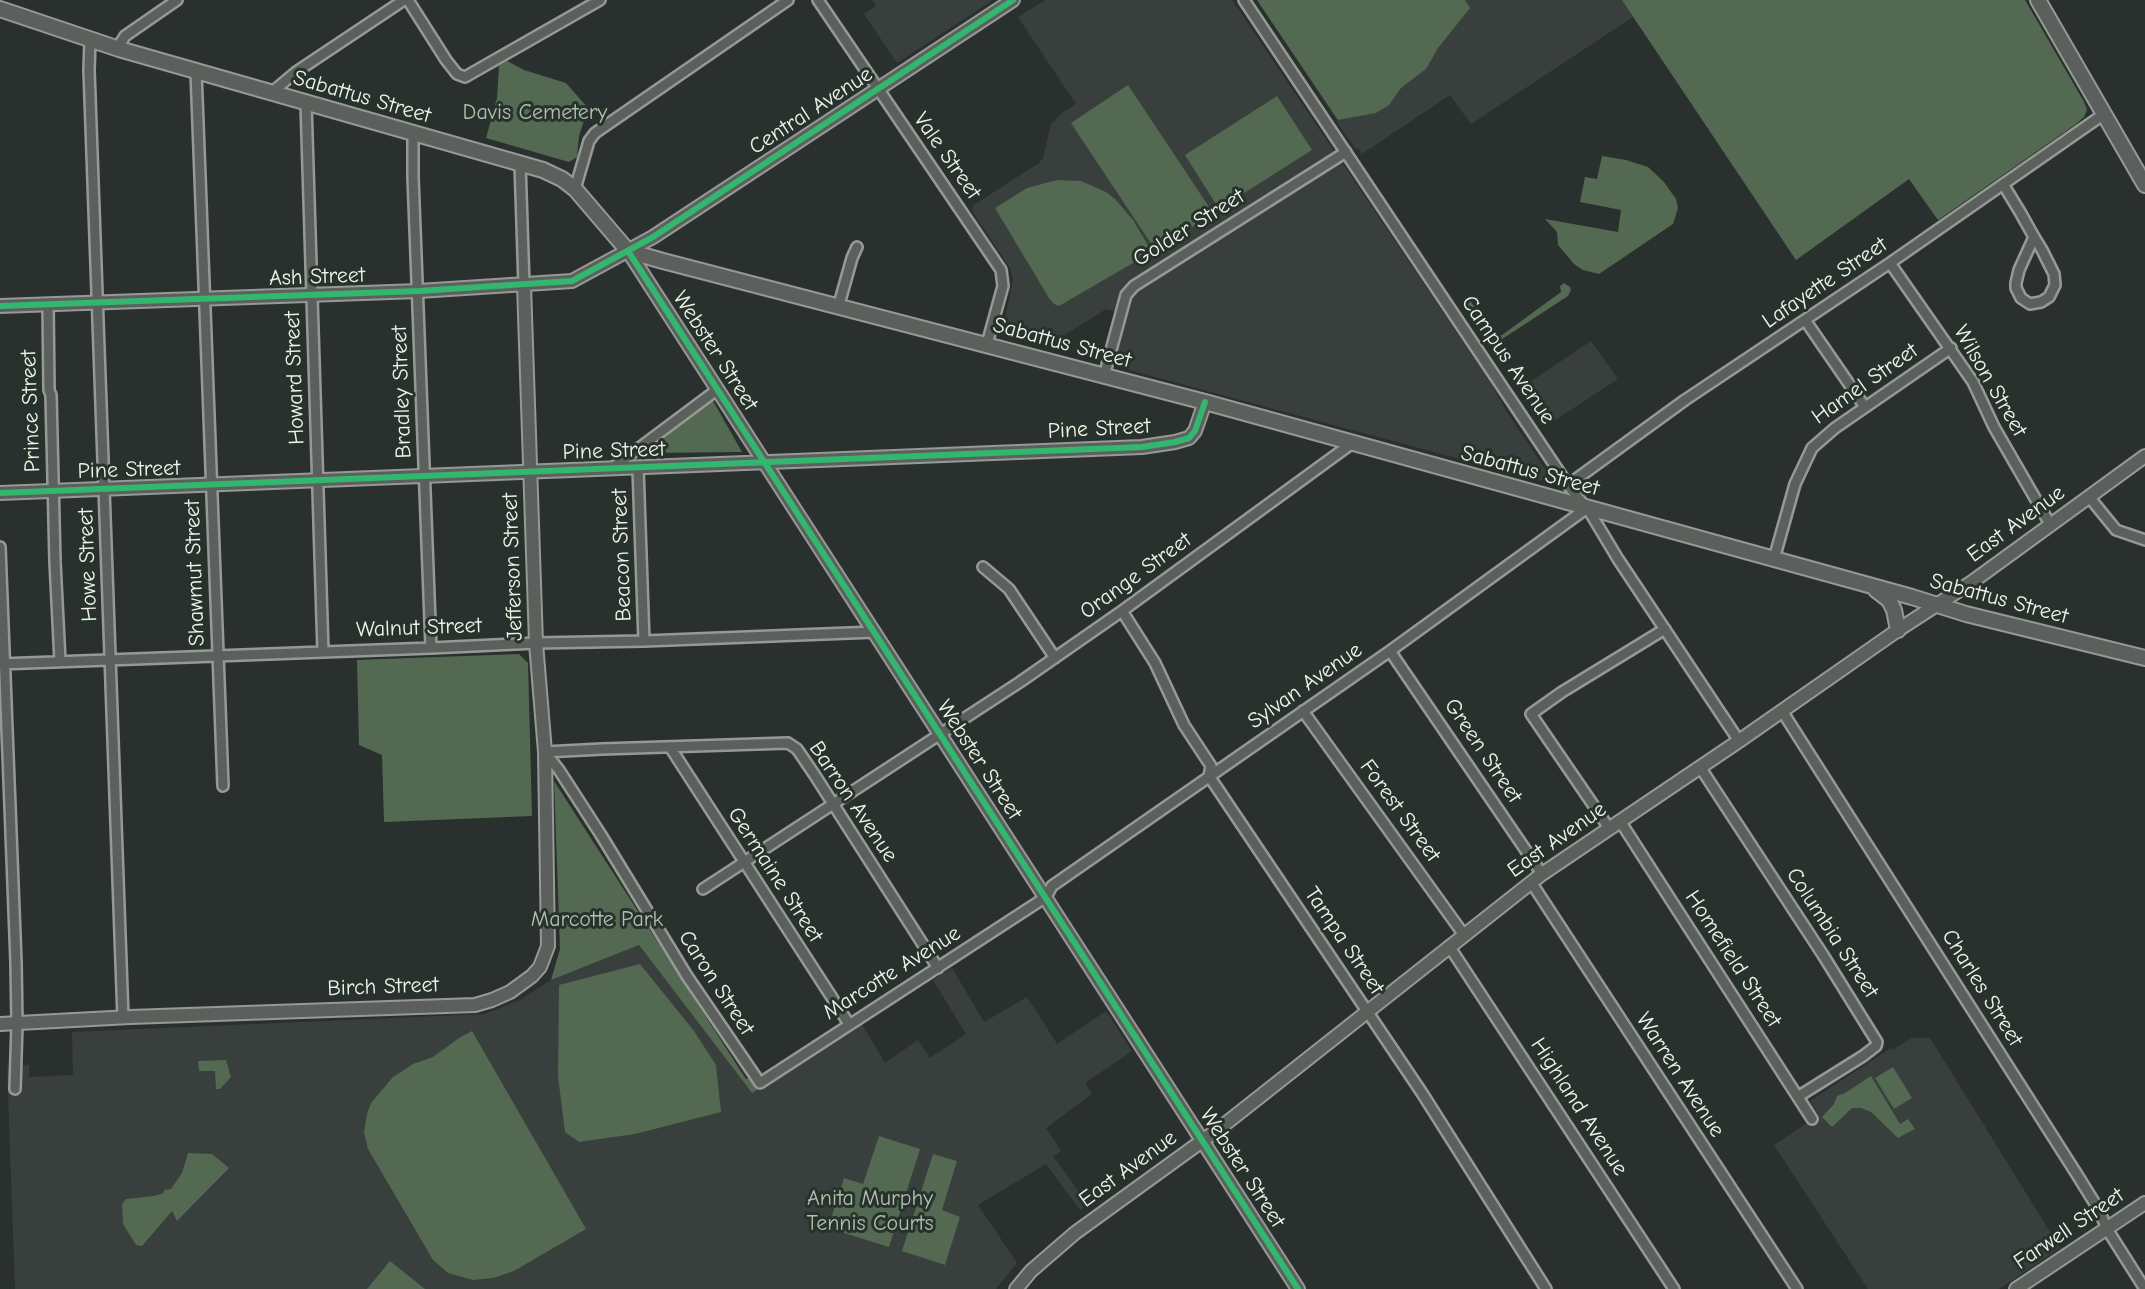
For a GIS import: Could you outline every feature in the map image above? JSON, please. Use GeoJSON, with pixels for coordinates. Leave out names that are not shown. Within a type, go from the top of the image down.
{"type":"FeatureCollection","features":[{"type":"Feature","properties":{"kind":"main road","name":"Central Avenue"},"geometry":{"type":"LineString","coordinates":[[628,251],[1012,0]]}},
{"type":"Feature","properties":{"kind":"main road"},"geometry":{"type":"LineString","coordinates":[[2038,0],[2145,186]]}},
{"type":"Feature","properties":{"kind":"main road","name":"Sabattus Street"},"geometry":{"type":"LineString","coordinates":[[0,9],[119,49],[553,174],[575,189],[628,251],[838,308],[987,344],[1205,402],[1867,584],[1966,614],[2145,658]]}},
{"type":"Feature","properties":{"kind":"main road","name":"Ash Street"},"geometry":{"type":"LineString","coordinates":[[0,306],[418,291],[572,281],[628,251]]}},
{"type":"Feature","properties":{"kind":"main road","name":"Webster Street"},"geometry":{"type":"LineString","coordinates":[[628,251],[1298,1289]]}},
{"type":"Feature","properties":{"kind":"main road","name":"Jefferson Street"},"geometry":{"type":"LineString","coordinates":[[524,285],[536,643],[545,752]]}},
{"type":"Feature","properties":{"kind":"main road","name":"Pine Street"},"geometry":{"type":"LineString","coordinates":[[0,493],[1142,447],[1189,438],[1195,431],[1205,402]]}},
{"type":"Feature","properties":{"kind":"main road","name":"East Avenue"},"geometry":{"type":"LineString","coordinates":[[1016,1289],[1051,1252],[1203,1140],[1531,882],[1938,604],[2090,498],[2145,456]]}},
{"type":"Feature","properties":{"kind":"main road"},"geometry":{"type":"LineString","coordinates":[[1867,584],[1889,600],[1894,610],[1898,630]]}},
{"type":"Feature","properties":{"kind":"main road","name":"Birch Street"},"geometry":{"type":"LineString","coordinates":[[0,1024],[462,1006],[492,1000],[510,992],[540,967],[548,946],[545,752]]}},
{"type":"Feature","properties":{"kind":"main road","name":"Farwell Street"},"geometry":{"type":"LineString","coordinates":[[2024,1287],[2145,1203]]}},
{"type":"Feature","properties":{"kind":"street"},"geometry":{"type":"LineString","coordinates":[[119,49],[125,36],[177,0]]}},
{"type":"Feature","properties":{"kind":"street"},"geometry":{"type":"LineString","coordinates":[[271,93],[296,72],[406,0],[446,60],[457,74],[465,77],[600,0]]}},
{"type":"Feature","properties":{"kind":"street"},"geometry":{"type":"LineString","coordinates":[[575,189],[589,141],[595,133],[788,0]]}},
{"type":"Feature","properties":{"kind":"street","name":"Vale Street"},"geometry":{"type":"LineString","coordinates":[[818,0],[1001,270],[1003,286],[987,344]]}},
{"type":"Feature","properties":{"kind":"street","name":"Campus Avenue"},"geometry":{"type":"LineString","coordinates":[[1244,0],[1568,484],[1587,508],[1618,559],[1739,741]]}},
{"type":"Feature","properties":{"kind":"street","name":"Howe Street"},"geometry":{"type":"LineString","coordinates":[[90,40],[123,1018]]}},
{"type":"Feature","properties":{"kind":"street","name":"Shawmut Street"},"geometry":{"type":"LineString","coordinates":[[196,70],[223,786]]}},
{"type":"Feature","properties":{"kind":"street","name":"Howard Street"},"geometry":{"type":"LineString","coordinates":[[306,103],[323,652]]}},
{"type":"Feature","properties":{"kind":"street","name":"Lafayette Street"},"geometry":{"type":"LineString","coordinates":[[1568,484],[1685,400],[1890,263],[2104,114]]}},
{"type":"Feature","properties":{"kind":"street","name":"Bradley Street"},"geometry":{"type":"LineString","coordinates":[[413,134],[431,648]]}},
{"type":"Feature","properties":{"kind":"street","name":"Golder Street"},"geometry":{"type":"LineString","coordinates":[[1104,376],[1126,294],[1134,286],[1346,152]]}},
{"type":"Feature","properties":{"kind":"street","name":"Jefferson Street"},"geometry":{"type":"LineString","coordinates":[[520,164],[524,285]]}},
{"type":"Feature","properties":{"kind":"street"},"geometry":{"type":"LineString","coordinates":[[2003,184],[2034,237],[2054,274],[2055,285],[2049,297],[2030,304],[2021,298],[2016,283],[2019,270],[2034,237]]}},
{"type":"Feature","properties":{"kind":"street"},"geometry":{"type":"LineString","coordinates":[[838,308],[857,247]]}},
{"type":"Feature","properties":{"kind":"street","name":"Wilson Street"},"geometry":{"type":"LineString","coordinates":[[1890,263],[1973,382],[1994,427],[2050,524]]}},
{"type":"Feature","properties":{"kind":"street","name":"Prince Street"},"geometry":{"type":"LineString","coordinates":[[48,304],[49,390],[60,662]]}},
{"type":"Feature","properties":{"kind":"street"},"geometry":{"type":"LineString","coordinates":[[1805,320],[1865,407]]}},
{"type":"Feature","properties":{"kind":"street","name":"Hamel Street"},"geometry":{"type":"LineString","coordinates":[[1774,559],[1795,484],[1812,448],[1835,428],[1951,348]]}},
{"type":"Feature","properties":{"kind":"street"},"geometry":{"type":"LineString","coordinates":[[611,470],[718,389]]}},
{"type":"Feature","properties":{"kind":"street","name":"Orange Street"},"geometry":{"type":"LineString","coordinates":[[703,889],[1055,658],[1351,444]]}},
{"type":"Feature","properties":{"kind":"street","name":"Beacon Street"},"geometry":{"type":"LineString","coordinates":[[638,468],[644,641]]}},
{"type":"Feature","properties":{"kind":"street"},"geometry":{"type":"LineString","coordinates":[[2090,498],[2116,530],[2145,540]]}},
{"type":"Feature","properties":{"kind":"street","name":"Sylvan Avenue"},"geometry":{"type":"LineString","coordinates":[[1046,897],[1052,886],[1390,651],[1587,508]]}},
{"type":"Feature","properties":{"kind":"street"},"geometry":{"type":"LineString","coordinates":[[0,547],[2,664],[17,1024],[15,1089]]}},
{"type":"Feature","properties":{"kind":"street"},"geometry":{"type":"LineString","coordinates":[[983,567],[1009,589],[1055,658]]}},
{"type":"Feature","properties":{"kind":"street","name":"Tampa Street"},"geometry":{"type":"LineString","coordinates":[[1122,611],[1155,663],[1184,724],[1211,766],[1209,776],[1422,1094],[1546,1289]]}},
{"type":"Feature","properties":{"kind":"street"},"geometry":{"type":"LineString","coordinates":[[1609,828],[1531,714],[1562,692],[1665,629]]}},
{"type":"Feature","properties":{"kind":"street","name":"Walnut Street"},"geometry":{"type":"LineString","coordinates":[[2,664],[875,632]]}},
{"type":"Feature","properties":{"kind":"street","name":"Green Street"},"geometry":{"type":"LineString","coordinates":[[1390,651],[1542,874]]}},
{"type":"Feature","properties":{"kind":"street","name":"Forest Street"},"geometry":{"type":"LineString","coordinates":[[1303,711],[1464,935]]}},
{"type":"Feature","properties":{"kind":"street","name":"Charles Street"},"geometry":{"type":"LineString","coordinates":[[1782,711],[2076,1173],[2098,1210],[2106,1229],[2145,1289]]}},
{"type":"Feature","properties":{"kind":"street","name":"Barron Avenue"},"geometry":{"type":"LineString","coordinates":[[545,752],[788,743],[797,749],[938,968]]}},
{"type":"Feature","properties":{"kind":"street","name":"Germaine Street"},"geometry":{"type":"LineString","coordinates":[[670,747],[849,1024]]}},
{"type":"Feature","properties":{"kind":"street","name":"Caron Street"},"geometry":{"type":"LineString","coordinates":[[545,752],[559,770],[687,976],[759,1083]]}},
{"type":"Feature","properties":{"kind":"street","name":"Columbia Street"},"geometry":{"type":"LineString","coordinates":[[1700,767],[1877,1042],[1876,1046],[1863,1056],[1799,1096]]}},
{"type":"Feature","properties":{"kind":"street","name":"Homefield Street"},"geometry":{"type":"LineString","coordinates":[[1620,821],[1812,1119]]}},
{"type":"Feature","properties":{"kind":"street","name":"Warren Avenue"},"geometry":{"type":"LineString","coordinates":[[1531,882],[1797,1289]]}},
{"type":"Feature","properties":{"kind":"street","name":"Marcotte Avenue"},"geometry":{"type":"LineString","coordinates":[[759,1083],[1046,897]]}},
{"type":"Feature","properties":{"kind":"street","name":"Highland Avenue"},"geometry":{"type":"LineString","coordinates":[[1449,946],[1674,1289]]}},
{"type":"Feature","properties":{"kind":"shaded area"},"geometry":{"type":"Polygon","coordinates":[[[872,0],[993,0],[897,63],[864,14],[876,6],[872,0]]]}},
{"type":"Feature","properties":{"kind":"shaded area"},"geometry":{"type":"Polygon","coordinates":[[[1045,0],[1232,0],[1489,380],[1508,414],[1550,476],[1549,481],[1545,482],[1107,364],[1120,313],[1106,309],[1045,347],[1008,336],[1005,333],[1004,324],[1013,279],[1010,268],[972,208],[1039,163],[1043,158],[1051,124],[1076,104],[1018,17],[1045,0]]]}},
{"type":"Feature","properties":{"kind":"shaded area"},"geometry":{"type":"Polygon","coordinates":[[[1257,0],[2025,0],[2087,110],[2084,117],[2076,124],[1938,220],[1909,179],[1796,260],[1633,17],[1471,124],[1450,95],[1362,154],[1338,124],[1257,0]]]}},
{"type":"Feature","properties":{"kind":"shaded area"},"geometry":{"type":"Polygon","coordinates":[[[1591,341],[1618,379],[1546,426],[1521,388],[1591,341]]]}},
{"type":"Feature","properties":{"kind":"shaded area"},"geometry":{"type":"Polygon","coordinates":[[[639,945],[752,1093],[862,1024],[885,1063],[918,1040],[930,1058],[966,1034],[933,980],[952,968],[984,1022],[1027,997],[1057,1044],[1106,1011],[1132,1051],[1085,1083],[1092,1094],[1046,1128],[1061,1151],[1053,1156],[1088,1204],[1080,1210],[1046,1164],[978,1205],[1017,1263],[996,1289],[15,1289],[7,1066],[29,1065],[29,1077],[73,1075],[72,1032],[485,1014],[520,1000],[551,980],[639,945]]]}},
{"type":"Feature","properties":{"kind":"shaded area"},"geometry":{"type":"Polygon","coordinates":[[[1912,1038],[1930,1038],[2060,1248],[1999,1289],[1868,1289],[1774,1145],[1819,1115],[1810,1101],[1891,1048],[1892,1050],[1912,1038]]]}},
{"type":"Feature","properties":{"kind":"green space"},"geometry":{"type":"Polygon","coordinates":[[[1257,0],[1465,0],[1470,8],[1438,48],[1426,69],[1401,88],[1389,105],[1376,113],[1338,120],[1257,0]]]}},
{"type":"Feature","properties":{"kind":"green space"},"geometry":{"type":"Polygon","coordinates":[[[1622,0],[2025,0],[2087,110],[2084,117],[2076,124],[1938,220],[1909,179],[1796,260],[1622,0]]]}},
{"type":"Feature","properties":{"kind":"green space","name":"Davis Cemetery"},"geometry":{"type":"Polygon","coordinates":[[[507,61],[524,70],[566,83],[588,108],[579,136],[577,157],[569,162],[486,138],[497,98],[499,66],[507,61]]]}},
{"type":"Feature","properties":{"kind":"green space"},"geometry":{"type":"Polygon","coordinates":[[[1128,85],[1213,213],[1156,251],[1071,123],[1128,85]]]}},
{"type":"Feature","properties":{"kind":"green space"},"geometry":{"type":"Polygon","coordinates":[[[1277,96],[1312,150],[1219,209],[1185,155],[1277,96]]]}},
{"type":"Feature","properties":{"kind":"green space"},"geometry":{"type":"Polygon","coordinates":[[[1602,156],[1648,167],[1664,182],[1676,199],[1678,208],[1673,224],[1599,274],[1583,270],[1574,264],[1558,245],[1557,232],[1545,219],[1618,232],[1621,210],[1580,202],[1585,177],[1597,179],[1602,156]]]}},
{"type":"Feature","properties":{"kind":"green space"},"geometry":{"type":"Polygon","coordinates":[[[1057,180],[1081,181],[1106,192],[1133,220],[1152,252],[1059,306],[1049,298],[995,208],[1027,188],[1057,180]]]}},
{"type":"Feature","properties":{"kind":"green space"},"geometry":{"type":"Polygon","coordinates":[[[1564,283],[1571,290],[1568,296],[1496,343],[1491,343],[1462,299],[1467,296],[1494,336],[1498,336],[1561,292],[1560,286],[1564,283]]]}},
{"type":"Feature","properties":{"kind":"green space"},"geometry":{"type":"Polygon","coordinates":[[[712,399],[742,452],[648,453],[648,447],[712,399]]]}},
{"type":"Feature","properties":{"kind":"green space"},"geometry":{"type":"Polygon","coordinates":[[[519,654],[528,663],[532,816],[384,822],[382,755],[359,745],[357,660],[519,654]]]}},
{"type":"Feature","properties":{"kind":"green space","name":"Marcotte Park"},"geometry":{"type":"Polygon","coordinates":[[[554,781],[746,1079],[748,1078],[757,1090],[752,1093],[639,945],[551,980],[560,949],[554,781]]]}},
{"type":"Feature","properties":{"kind":"green space"},"geometry":{"type":"Polygon","coordinates":[[[640,964],[694,1031],[716,1065],[721,1112],[635,1134],[579,1142],[565,1132],[558,1076],[559,985],[640,964]]]}},
{"type":"Feature","properties":{"kind":"green space"},"geometry":{"type":"Polygon","coordinates":[[[472,1031],[586,1229],[514,1271],[493,1278],[473,1280],[448,1273],[433,1260],[368,1149],[364,1132],[371,1103],[393,1077],[413,1064],[433,1057],[472,1031]]]}},
{"type":"Feature","properties":{"kind":"green space"},"geometry":{"type":"Polygon","coordinates":[[[226,1060],[231,1077],[220,1089],[216,1089],[215,1071],[199,1071],[198,1061],[226,1060]]]}},
{"type":"Feature","properties":{"kind":"green space"},"geometry":{"type":"Polygon","coordinates":[[[1893,1067],[1912,1098],[1894,1109],[1875,1078],[1893,1067]]]}},
{"type":"Feature","properties":{"kind":"green space"},"geometry":{"type":"Polygon","coordinates":[[[1871,1076],[1900,1124],[1908,1119],[1915,1129],[1898,1138],[1871,1112],[1861,1108],[1852,1108],[1832,1127],[1822,1117],[1834,1104],[1837,1096],[1871,1076]]]}},
{"type":"Feature","properties":{"kind":"green space","name":"Anita Murphy Tennis Courts"},"geometry":{"type":"Polygon","coordinates":[[[879,1136],[920,1149],[889,1247],[828,1228],[844,1178],[863,1184],[879,1136]]]}},
{"type":"Feature","properties":{"kind":"green space"},"geometry":{"type":"Polygon","coordinates":[[[188,1153],[212,1154],[229,1168],[177,1221],[172,1211],[142,1246],[136,1245],[123,1224],[122,1204],[126,1199],[154,1196],[171,1189],[182,1173],[188,1153]]]}},
{"type":"Feature","properties":{"kind":"green space","name":"Anita Murphy Tennis Courts"},"geometry":{"type":"Polygon","coordinates":[[[933,1154],[957,1161],[942,1210],[960,1217],[945,1265],[902,1251],[933,1154]]]}},
{"type":"Feature","properties":{"kind":"green space"},"geometry":{"type":"Polygon","coordinates":[[[390,1261],[425,1289],[367,1289],[390,1261]]]}},
{"type":"Feature","properties":{"kind":"cycle path"},"geometry":{"type":"LineString","coordinates":[[0,306],[419,291],[572,281],[653,237],[1013,0]]}},
{"type":"Feature","properties":{"kind":"cycle path"},"geometry":{"type":"LineString","coordinates":[[628,251],[1298,1289]]}},
{"type":"Feature","properties":{"kind":"cycle path"},"geometry":{"type":"LineString","coordinates":[[0,493],[1142,447],[1189,438],[1195,431],[1205,402]]}}]}
